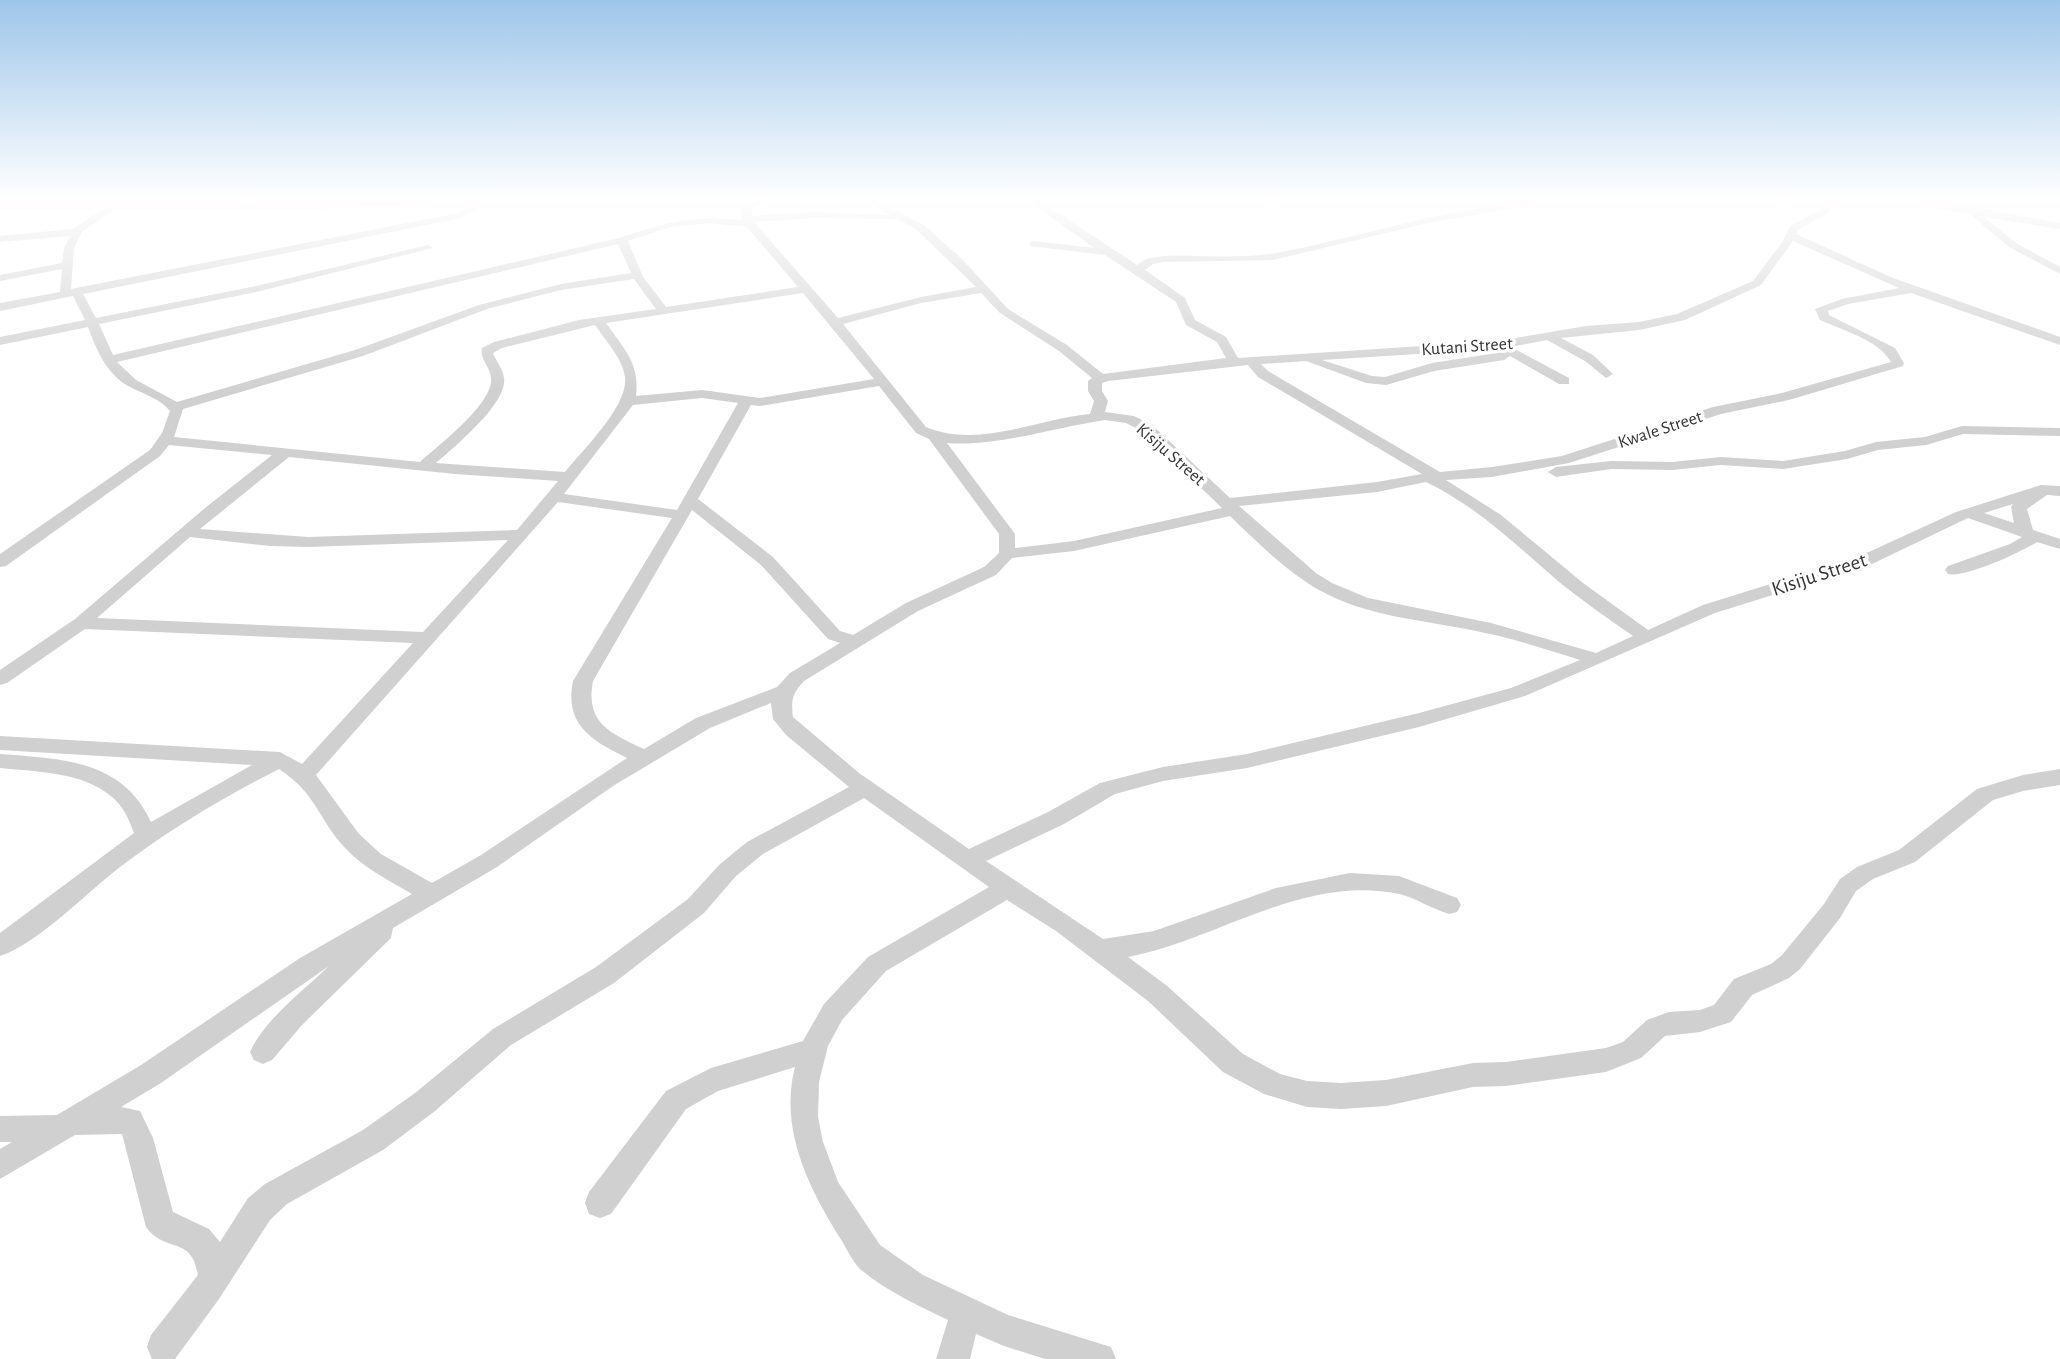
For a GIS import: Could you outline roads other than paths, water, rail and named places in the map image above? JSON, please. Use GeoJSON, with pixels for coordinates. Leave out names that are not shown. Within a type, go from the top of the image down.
{"type":"FeatureCollection","features":[{"type":"Feature","properties":{"kind":"street"},"geometry":{"type":"LineString","coordinates":[[0,307],[214,264]]}},
{"type":"Feature","properties":{"kind":"street"},"geometry":{"type":"LineString","coordinates":[[0,341],[222,297],[359,264]]}},
{"type":"Feature","properties":{"kind":"street"},"geometry":{"type":"LineString","coordinates":[[109,360],[260,327],[509,264]]}},
{"type":"Feature","properties":{"kind":"street"},"geometry":{"type":"LineString","coordinates":[[632,264],[636,275],[664,312]]}},
{"type":"Feature","properties":{"kind":"street"},"geometry":{"type":"LineString","coordinates":[[785,264],[921,430],[936,438],[1007,534],[1007,554]]}},
{"type":"Feature","properties":{"kind":"street"},"geometry":{"type":"LineString","coordinates":[[960,264],[1004,311],[1063,348],[1100,379],[1095,382],[1095,391],[1101,401],[1096,418]]}},
{"type":"Feature","properties":{"kind":"street"},"geometry":{"type":"LineString","coordinates":[[1127,264],[1181,300],[1193,325],[1222,340],[1234,362]]}},
{"type":"Feature","properties":{"kind":"street"},"geometry":{"type":"LineString","coordinates":[[1143,264],[1139,269],[1144,274]]}},
{"type":"Feature","properties":{"kind":"street","name":"Kutani Street"},"geometry":{"type":"LineString","coordinates":[[1100,379],[1159,369],[1252,360],[1498,345],[1586,330],[1639,326],[1681,317],[1699,310],[1756,283],[1769,264]]}},
{"type":"Feature","properties":{"kind":"street"},"geometry":{"type":"LineString","coordinates":[[1852,264],[2060,341]]}},
{"type":"Feature","properties":{"kind":"street"},"geometry":{"type":"LineString","coordinates":[[0,278],[68,265],[71,293],[84,302],[109,360],[131,384],[165,397],[175,407],[175,418],[166,440],[142,463],[0,562]]}},
{"type":"Feature","properties":{"kind":"street"},"geometry":{"type":"LineString","coordinates":[[175,407],[359,353],[483,307],[561,287],[636,275]]}},
{"type":"Feature","properties":{"kind":"street"},"geometry":{"type":"LineString","coordinates":[[425,465],[477,417],[491,397],[498,383],[497,374],[486,351],[542,332],[598,321],[806,289]]}},
{"type":"Feature","properties":{"kind":"street"},"geometry":{"type":"LineString","coordinates":[[835,322],[921,300],[983,289]]}},
{"type":"Feature","properties":{"kind":"street","name":"Kwale Street"},"geometry":{"type":"LineString","coordinates":[[1231,507],[1564,460],[1718,410],[1784,397],[1893,366],[1898,362],[1891,351],[1824,317],[1821,309],[1846,301],[1913,289]]}},
{"type":"Feature","properties":{"kind":"street"},"geometry":{"type":"LineString","coordinates":[[304,775],[521,535],[629,401],[632,377],[623,357],[598,321]]}},
{"type":"Feature","properties":{"kind":"street"},"geometry":{"type":"LineString","coordinates":[[1548,336],[1589,358],[1606,374]]}},
{"type":"Feature","properties":{"kind":"street"},"geometry":{"type":"LineString","coordinates":[[1498,345],[1564,381]]}},
{"type":"Feature","properties":{"kind":"street"},"geometry":{"type":"LineString","coordinates":[[1300,357],[1378,381],[1448,364],[1518,354]]}},
{"type":"Feature","properties":{"kind":"street"},"geometry":{"type":"LineString","coordinates":[[1252,360],[1263,374],[1499,518],[1556,569],[1646,636]]}},
{"type":"Feature","properties":{"kind":"street"},"geometry":{"type":"LineString","coordinates":[[629,401],[702,394],[760,401],[882,382]]}},
{"type":"Feature","properties":{"kind":"street"},"geometry":{"type":"LineString","coordinates":[[645,758],[591,727],[580,711],[578,695],[583,681],[638,592],[746,401]]}},
{"type":"Feature","properties":{"kind":"street","name":"Kisiju Street"},"geometry":{"type":"LineString","coordinates":[[936,438],[966,440],[1096,418],[1127,418],[1139,423],[1169,448],[1310,577],[1349,597],[1409,615],[1506,632],[1597,659]]}},
{"type":"Feature","properties":{"kind":"street"},"geometry":{"type":"LineString","coordinates":[[1515,468],[1554,472],[1611,465],[1672,466],[1730,461],[1783,465],[1847,455],[1875,446],[1926,441],[1962,430],[2060,432]]}},
{"type":"Feature","properties":{"kind":"street"},"geometry":{"type":"LineString","coordinates":[[166,440],[570,477]]}},
{"type":"Feature","properties":{"kind":"street"},"geometry":{"type":"LineString","coordinates":[[0,679],[81,623],[286,452]]}},
{"type":"Feature","properties":{"kind":"street"},"geometry":{"type":"LineString","coordinates":[[2031,533],[2019,507],[2051,490]]}},
{"type":"Feature","properties":{"kind":"street","name":"Kisiju Street"},"geometry":{"type":"LineString","coordinates":[[968,860],[1056,818],[1108,789],[1163,774],[1247,761],[1419,720],[1518,692],[1709,609],[1866,560],[1968,513],[2051,490]]}},
{"type":"Feature","properties":{"kind":"street"},"geometry":{"type":"LineString","coordinates":[[553,497],[686,508],[767,561],[845,639]]}},
{"type":"Feature","properties":{"kind":"street"},"geometry":{"type":"LineString","coordinates":[[0,1165],[151,1074],[309,965],[499,854],[605,781],[703,723],[784,691],[797,677],[811,669],[845,639],[990,571],[1007,554],[1074,545],[1231,507]]}},
{"type":"Feature","properties":{"kind":"street"},"geometry":{"type":"LineString","coordinates":[[1968,513],[2060,544]]}},
{"type":"Feature","properties":{"kind":"street"},"geometry":{"type":"LineString","coordinates":[[187,532],[270,541],[308,542],[521,535]]}},
{"type":"Feature","properties":{"kind":"street"},"geometry":{"type":"LineString","coordinates":[[1954,570],[2016,548],[2031,533]]}},
{"type":"Feature","properties":{"kind":"street"},"geometry":{"type":"LineString","coordinates":[[81,623],[426,638]]}},
{"type":"Feature","properties":{"kind":"street"},"geometry":{"type":"LineString","coordinates":[[784,691],[781,702],[783,719],[865,788],[1098,949],[1157,993],[1233,1063],[1274,1085],[1307,1094],[1341,1096],[1385,1093],[1473,1075],[1506,1074],[1606,1060],[1632,1050],[1656,1028],[1668,1023],[1700,1021],[1721,1014],[1729,1008],[1743,987],[1780,971],[1791,962],[1832,911],[1848,885],[1865,873],[1907,856],[1984,794],[2023,783],[2060,778]]}},
{"type":"Feature","properties":{"kind":"street"},"geometry":{"type":"LineString","coordinates":[[0,743],[280,759],[304,775],[318,790],[351,840],[373,860],[432,895]]}},
{"type":"Feature","properties":{"kind":"street"},"geometry":{"type":"LineString","coordinates":[[0,946],[147,836],[218,791],[280,759]]}},
{"type":"Feature","properties":{"kind":"street"},"geometry":{"type":"LineString","coordinates":[[0,761],[58,768],[98,780],[117,789],[135,810],[147,836]]}},
{"type":"Feature","properties":{"kind":"street"},"geometry":{"type":"LineString","coordinates":[[163,1347],[259,1209],[276,1194],[373,1140],[425,1102],[502,1037],[605,975],[696,906],[727,870],[755,848],[865,788]]}},
{"type":"Feature","properties":{"kind":"street"},"geometry":{"type":"LineString","coordinates":[[1098,949],[1138,947],[1272,900],[1313,888],[1346,883],[1399,885],[1449,905]]}},
{"type":"Feature","properties":{"kind":"street"},"geometry":{"type":"LineString","coordinates":[[1007,888],[877,964],[833,1012],[813,1050],[805,1082],[804,1117],[809,1142],[827,1191],[869,1256],[912,1286],[1004,1330],[1098,1359]]}},
{"type":"Feature","properties":{"kind":"street"},"geometry":{"type":"LineString","coordinates":[[263,1052],[294,1016],[382,932],[391,919]]}},
{"type":"Feature","properties":{"kind":"street"},"geometry":{"type":"LineString","coordinates":[[600,1203],[676,1100],[712,1081],[813,1050]]}},
{"type":"Feature","properties":{"kind":"street"},"geometry":{"type":"LineString","coordinates":[[0,1129],[130,1120],[139,1138],[157,1216],[163,1226],[192,1237],[204,1245],[214,1277]]}},
{"type":"Feature","properties":{"kind":"street"},"geometry":{"type":"LineString","coordinates":[[953,1359],[966,1312]]}}]}
